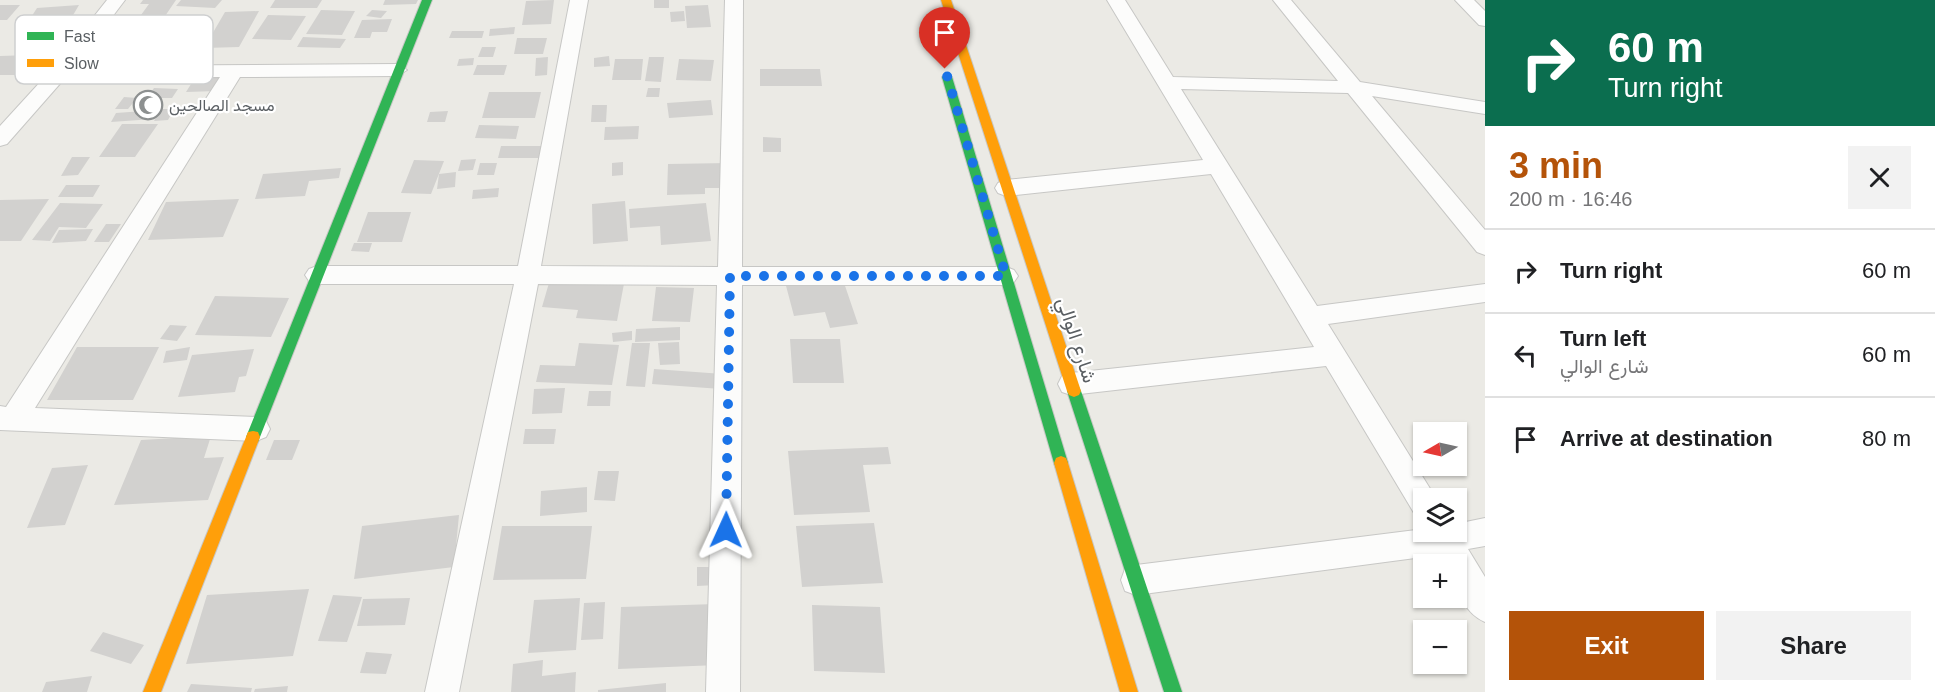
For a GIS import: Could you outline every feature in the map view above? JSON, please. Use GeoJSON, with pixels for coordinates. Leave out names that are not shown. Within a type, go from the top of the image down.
{"type":"FeatureCollection","features":[{"type":"Feature","properties":{"kind":"street"},"geometry":{"type":"LineString","coordinates":[[104,15],[116,0]]}},
{"type":"Feature","properties":{"kind":"street"},"geometry":{"type":"LineString","coordinates":[[152,692],[426,0]]}},
{"type":"Feature","properties":{"kind":"street"},"geometry":{"type":"LineString","coordinates":[[442,692],[528,274],[579,0]]}},
{"type":"Feature","properties":{"kind":"street"},"geometry":{"type":"LineString","coordinates":[[723,692],[734,0]]}},
{"type":"Feature","properties":{"kind":"street","name":"شارع الوالي"},"geometry":{"type":"LineString","coordinates":[[946,0],[1173,692]]}},
{"type":"Feature","properties":{"kind":"street"},"geometry":{"type":"LineString","coordinates":[[1116,0],[1414,488]]}},
{"type":"Feature","properties":{"kind":"street"},"geometry":{"type":"LineString","coordinates":[[1282,0],[1485,246]]}},
{"type":"Feature","properties":{"kind":"street"},"geometry":{"type":"LineString","coordinates":[[1464,0],[1485,21]]}},
{"type":"Feature","properties":{"kind":"street"},"geometry":{"type":"LineString","coordinates":[[941,57],[1129,692]]}},
{"type":"Feature","properties":{"kind":"street"},"geometry":{"type":"LineString","coordinates":[[213,71],[397,70]]}},
{"type":"Feature","properties":{"kind":"street"},"geometry":{"type":"LineString","coordinates":[[7,418],[234,71]]}},
{"type":"Feature","properties":{"kind":"street"},"geometry":{"type":"LineString","coordinates":[[1166,83],[1354,87],[1485,108]]}},
{"type":"Feature","properties":{"kind":"street"},"geometry":{"type":"LineString","coordinates":[[0,139],[49,84]]}},
{"type":"Feature","properties":{"kind":"street"},"geometry":{"type":"LineString","coordinates":[[0,111],[23,111]]}},
{"type":"Feature","properties":{"kind":"street"},"geometry":{"type":"LineString","coordinates":[[1006,188],[1217,166]]}},
{"type":"Feature","properties":{"kind":"street"},"geometry":{"type":"LineString","coordinates":[[317,274],[1006,276]]}},
{"type":"Feature","properties":{"kind":"street"},"geometry":{"type":"LineString","coordinates":[[1310,317],[1485,293]]}},
{"type":"Feature","properties":{"kind":"street"},"geometry":{"type":"LineString","coordinates":[[1071,384],[1333,355]]}},
{"type":"Feature","properties":{"kind":"street"},"geometry":{"type":"LineString","coordinates":[[7,418],[256,429]]}},
{"type":"Feature","properties":{"kind":"street"},"geometry":{"type":"LineString","coordinates":[[1467,533],[1485,532]]}},
{"type":"Feature","properties":{"kind":"street"},"geometry":{"type":"LineString","coordinates":[[1136,580],[1413,539]]}},
{"type":"Feature","properties":{"kind":"street"},"geometry":{"type":"LineString","coordinates":[[1447,542],[1485,606]]}},
{"type":"Feature","properties":{"kind":"building"},"geometry":{"type":"Polygon","coordinates":[[[143,0],[176,0],[166,15],[141,15],[149,4],[140,4],[143,0]]]}},
{"type":"Feature","properties":{"kind":"building"},"geometry":{"type":"Polygon","coordinates":[[[181,0],[222,0],[215,8],[176,6],[181,0]]]}},
{"type":"Feature","properties":{"kind":"building"},"geometry":{"type":"Polygon","coordinates":[[[275,0],[322,0],[317,8],[270,8],[275,0]]]}},
{"type":"Feature","properties":{"kind":"building"},"geometry":{"type":"Polygon","coordinates":[[[385,0],[418,0],[416,4],[383,5],[385,0]]]}},
{"type":"Feature","properties":{"kind":"building"},"geometry":{"type":"Polygon","coordinates":[[[554,0],[551,24],[522,25],[526,1],[554,0]]]}},
{"type":"Feature","properties":{"kind":"building"},"geometry":{"type":"Polygon","coordinates":[[[654,0],[669,0],[669,8],[654,8],[654,0]]]}},
{"type":"Feature","properties":{"kind":"building"},"geometry":{"type":"Polygon","coordinates":[[[0,5],[20,5],[7,20],[0,20],[0,5]]]}},
{"type":"Feature","properties":{"kind":"building"},"geometry":{"type":"Polygon","coordinates":[[[79,5],[73,15],[32,15],[37,8],[79,5]]]}},
{"type":"Feature","properties":{"kind":"building"},"geometry":{"type":"Polygon","coordinates":[[[708,5],[711,27],[687,28],[685,6],[708,5]]]}},
{"type":"Feature","properties":{"kind":"building"},"geometry":{"type":"Polygon","coordinates":[[[321,10],[355,11],[342,35],[306,34],[321,10]]]}},
{"type":"Feature","properties":{"kind":"building"},"geometry":{"type":"Polygon","coordinates":[[[372,10],[387,11],[381,18],[366,16],[372,10]]]}},
{"type":"Feature","properties":{"kind":"building"},"geometry":{"type":"Polygon","coordinates":[[[259,11],[239,47],[213,48],[213,33],[225,12],[259,11]]]}},
{"type":"Feature","properties":{"kind":"building"},"geometry":{"type":"Polygon","coordinates":[[[684,11],[685,21],[671,22],[670,12],[684,11]]]}},
{"type":"Feature","properties":{"kind":"building"},"geometry":{"type":"Polygon","coordinates":[[[268,15],[306,16],[291,40],[252,39],[268,15]]]}},
{"type":"Feature","properties":{"kind":"building"},"geometry":{"type":"Polygon","coordinates":[[[392,19],[387,32],[372,32],[370,38],[354,38],[362,20],[392,19]]]}},
{"type":"Feature","properties":{"kind":"building"},"geometry":{"type":"Polygon","coordinates":[[[515,27],[514,34],[489,36],[490,29],[515,27]]]}},
{"type":"Feature","properties":{"kind":"building"},"geometry":{"type":"Polygon","coordinates":[[[452,31],[484,31],[482,38],[449,38],[452,31]]]}},
{"type":"Feature","properties":{"kind":"building"},"geometry":{"type":"Polygon","coordinates":[[[303,37],[346,39],[340,48],[297,47],[303,37]]]}},
{"type":"Feature","properties":{"kind":"building"},"geometry":{"type":"Polygon","coordinates":[[[517,38],[547,38],[543,54],[514,54],[517,38]]]}},
{"type":"Feature","properties":{"kind":"building"},"geometry":{"type":"Polygon","coordinates":[[[482,47],[496,47],[493,57],[478,57],[482,47]]]}},
{"type":"Feature","properties":{"kind":"building"},"geometry":{"type":"Polygon","coordinates":[[[0,56],[15,56],[15,75],[0,75],[0,56]]]}},
{"type":"Feature","properties":{"kind":"building"},"geometry":{"type":"Polygon","coordinates":[[[609,56],[610,66],[594,67],[594,58],[609,56]]]}},
{"type":"Feature","properties":{"kind":"building"},"geometry":{"type":"Polygon","coordinates":[[[548,57],[547,75],[535,76],[536,58],[548,57]]]}},
{"type":"Feature","properties":{"kind":"building"},"geometry":{"type":"Polygon","coordinates":[[[649,57],[664,57],[661,82],[645,81],[649,57]]]}},
{"type":"Feature","properties":{"kind":"building"},"geometry":{"type":"Polygon","coordinates":[[[474,58],[473,65],[457,66],[459,59],[474,58]]]}},
{"type":"Feature","properties":{"kind":"building"},"geometry":{"type":"Polygon","coordinates":[[[615,59],[643,59],[641,80],[612,80],[615,59]]]}},
{"type":"Feature","properties":{"kind":"building"},"geometry":{"type":"Polygon","coordinates":[[[679,59],[714,60],[711,81],[676,80],[679,59]]]}},
{"type":"Feature","properties":{"kind":"building"},"geometry":{"type":"Polygon","coordinates":[[[477,65],[507,65],[504,75],[473,75],[477,65]]]}},
{"type":"Feature","properties":{"kind":"building"},"geometry":{"type":"Polygon","coordinates":[[[760,69],[820,69],[822,86],[760,86],[760,69]]]}},
{"type":"Feature","properties":{"kind":"building"},"geometry":{"type":"Polygon","coordinates":[[[213,73],[228,73],[217,91],[186,92],[191,84],[213,84],[213,73]]]}},
{"type":"Feature","properties":{"kind":"building"},"geometry":{"type":"Polygon","coordinates":[[[154,88],[178,89],[172,98],[147,98],[154,88]]]}},
{"type":"Feature","properties":{"kind":"building"},"geometry":{"type":"Polygon","coordinates":[[[648,88],[660,88],[659,97],[646,97],[648,88]]]}},
{"type":"Feature","properties":{"kind":"building"},"geometry":{"type":"Polygon","coordinates":[[[489,92],[541,92],[535,118],[482,118],[489,92]]]}},
{"type":"Feature","properties":{"kind":"building"},"geometry":{"type":"Polygon","coordinates":[[[124,97],[137,98],[128,109],[115,109],[124,97]]]}},
{"type":"Feature","properties":{"kind":"building"},"geometry":{"type":"Polygon","coordinates":[[[711,100],[713,115],[669,118],[667,103],[711,100]]]}},
{"type":"Feature","properties":{"kind":"building"},"geometry":{"type":"Polygon","coordinates":[[[592,105],[607,105],[606,122],[591,122],[592,105]]]}},
{"type":"Feature","properties":{"kind":"building"},"geometry":{"type":"Polygon","coordinates":[[[161,109],[174,109],[168,120],[154,121],[161,109]]]}},
{"type":"Feature","properties":{"kind":"building"},"geometry":{"type":"Polygon","coordinates":[[[157,110],[153,119],[111,122],[116,113],[157,110]]]}},
{"type":"Feature","properties":{"kind":"building"},"geometry":{"type":"Polygon","coordinates":[[[448,111],[445,122],[427,122],[430,112],[448,111]]]}},
{"type":"Feature","properties":{"kind":"building"},"geometry":{"type":"Polygon","coordinates":[[[122,124],[158,124],[135,157],[99,157],[122,124]]]}},
{"type":"Feature","properties":{"kind":"building"},"geometry":{"type":"Polygon","coordinates":[[[479,125],[519,126],[516,139],[475,138],[479,125]]]}},
{"type":"Feature","properties":{"kind":"building"},"geometry":{"type":"Polygon","coordinates":[[[639,126],[638,139],[604,140],[605,127],[639,126]]]}},
{"type":"Feature","properties":{"kind":"building"},"geometry":{"type":"Polygon","coordinates":[[[763,137],[781,138],[781,152],[763,152],[763,137]]]}},
{"type":"Feature","properties":{"kind":"building"},"geometry":{"type":"Polygon","coordinates":[[[501,146],[543,146],[540,158],[498,158],[501,146]]]}},
{"type":"Feature","properties":{"kind":"building"},"geometry":{"type":"Polygon","coordinates":[[[72,157],[90,157],[78,175],[61,176],[72,157]]]}},
{"type":"Feature","properties":{"kind":"building"},"geometry":{"type":"Polygon","coordinates":[[[476,159],[473,170],[458,171],[461,160],[476,159]]]}},
{"type":"Feature","properties":{"kind":"building"},"geometry":{"type":"Polygon","coordinates":[[[414,160],[444,161],[431,194],[401,193],[414,160]]]}},
{"type":"Feature","properties":{"kind":"building"},"geometry":{"type":"Polygon","coordinates":[[[623,162],[623,175],[612,176],[612,163],[623,162]]]}},
{"type":"Feature","properties":{"kind":"building"},"geometry":{"type":"Polygon","coordinates":[[[480,163],[497,163],[494,175],[477,175],[480,163]]]}},
{"type":"Feature","properties":{"kind":"building"},"geometry":{"type":"Polygon","coordinates":[[[729,163],[730,188],[705,188],[705,194],[667,195],[668,164],[729,163]]]}},
{"type":"Feature","properties":{"kind":"building"},"geometry":{"type":"Polygon","coordinates":[[[341,168],[339,178],[309,181],[305,196],[255,199],[263,174],[341,168]]]}},
{"type":"Feature","properties":{"kind":"building"},"geometry":{"type":"Polygon","coordinates":[[[456,172],[455,187],[437,189],[439,174],[456,172]]]}},
{"type":"Feature","properties":{"kind":"building"},"geometry":{"type":"Polygon","coordinates":[[[66,185],[100,185],[93,197],[58,197],[66,185]]]}},
{"type":"Feature","properties":{"kind":"building"},"geometry":{"type":"Polygon","coordinates":[[[499,188],[498,197],[472,199],[473,190],[499,188]]]}},
{"type":"Feature","properties":{"kind":"building"},"geometry":{"type":"Polygon","coordinates":[[[49,199],[21,241],[0,241],[0,200],[49,199]]]}},
{"type":"Feature","properties":{"kind":"building"},"geometry":{"type":"Polygon","coordinates":[[[239,199],[223,237],[148,240],[166,202],[239,199]]]}},
{"type":"Feature","properties":{"kind":"building"},"geometry":{"type":"Polygon","coordinates":[[[625,201],[628,241],[593,244],[592,204],[625,201]]]}},
{"type":"Feature","properties":{"kind":"building"},"geometry":{"type":"Polygon","coordinates":[[[60,203],[103,204],[86,228],[59,227],[50,241],[32,240],[60,203]]]}},
{"type":"Feature","properties":{"kind":"building"},"geometry":{"type":"Polygon","coordinates":[[[706,203],[711,241],[661,245],[660,226],[630,228],[629,209],[706,203]]]}},
{"type":"Feature","properties":{"kind":"building"},"geometry":{"type":"Polygon","coordinates":[[[368,212],[411,212],[402,242],[357,242],[368,212]]]}},
{"type":"Feature","properties":{"kind":"building"},"geometry":{"type":"Polygon","coordinates":[[[106,224],[121,224],[109,242],[94,242],[106,224]]]}},
{"type":"Feature","properties":{"kind":"building"},"geometry":{"type":"Polygon","coordinates":[[[93,229],[86,241],[52,243],[59,230],[93,229]]]}},
{"type":"Feature","properties":{"kind":"building"},"geometry":{"type":"Polygon","coordinates":[[[354,243],[372,243],[369,252],[351,251],[354,243]]]}},
{"type":"Feature","properties":{"kind":"building"},"geometry":{"type":"Polygon","coordinates":[[[553,269],[626,273],[617,321],[576,318],[578,310],[542,307],[553,269]]]}},
{"type":"Feature","properties":{"kind":"building"},"geometry":{"type":"Polygon","coordinates":[[[841,274],[858,324],[830,328],[825,312],[794,316],[785,282],[841,274]]]}},
{"type":"Feature","properties":{"kind":"building"},"geometry":{"type":"Polygon","coordinates":[[[656,287],[694,288],[690,322],[652,321],[656,287]]]}},
{"type":"Feature","properties":{"kind":"building"},"geometry":{"type":"Polygon","coordinates":[[[215,296],[289,298],[271,337],[195,335],[215,296]]]}},
{"type":"Feature","properties":{"kind":"building"},"geometry":{"type":"Polygon","coordinates":[[[170,325],[187,326],[177,341],[160,339],[170,325]]]}},
{"type":"Feature","properties":{"kind":"building"},"geometry":{"type":"Polygon","coordinates":[[[680,327],[680,340],[635,342],[636,329],[680,327]]]}},
{"type":"Feature","properties":{"kind":"building"},"geometry":{"type":"Polygon","coordinates":[[[632,331],[632,340],[613,342],[612,333],[632,331]]]}},
{"type":"Feature","properties":{"kind":"building"},"geometry":{"type":"Polygon","coordinates":[[[790,339],[840,339],[844,383],[793,383],[790,339]]]}},
{"type":"Feature","properties":{"kind":"building"},"geometry":{"type":"Polygon","coordinates":[[[679,342],[680,364],[660,365],[658,343],[679,342]]]}},
{"type":"Feature","properties":{"kind":"building"},"geometry":{"type":"Polygon","coordinates":[[[579,343],[619,345],[612,385],[536,382],[540,365],[575,366],[579,343]]]}},
{"type":"Feature","properties":{"kind":"building"},"geometry":{"type":"Polygon","coordinates":[[[632,343],[650,343],[645,387],[626,386],[632,343]]]}},
{"type":"Feature","properties":{"kind":"building"},"geometry":{"type":"Polygon","coordinates":[[[77,347],[159,347],[133,400],[47,400],[77,347]]]}},
{"type":"Feature","properties":{"kind":"building"},"geometry":{"type":"Polygon","coordinates":[[[190,347],[187,360],[163,363],[166,351],[190,347]]]}},
{"type":"Feature","properties":{"kind":"building"},"geometry":{"type":"Polygon","coordinates":[[[254,349],[246,376],[239,377],[235,392],[178,397],[192,355],[254,349]]]}},
{"type":"Feature","properties":{"kind":"building"},"geometry":{"type":"Polygon","coordinates":[[[654,369],[723,374],[721,389],[652,384],[654,369]]]}},
{"type":"Feature","properties":{"kind":"building"},"geometry":{"type":"Polygon","coordinates":[[[565,388],[562,413],[532,414],[534,389],[565,388]]]}},
{"type":"Feature","properties":{"kind":"building"},"geometry":{"type":"Polygon","coordinates":[[[589,391],[611,391],[610,406],[587,406],[589,391]]]}},
{"type":"Feature","properties":{"kind":"building"},"geometry":{"type":"Polygon","coordinates":[[[525,429],[556,429],[554,444],[523,444],[525,429]]]}},
{"type":"Feature","properties":{"kind":"building"},"geometry":{"type":"Polygon","coordinates":[[[211,436],[204,458],[224,457],[208,500],[114,505],[141,440],[211,436]]]}},
{"type":"Feature","properties":{"kind":"building"},"geometry":{"type":"Polygon","coordinates":[[[274,440],[300,440],[292,460],[266,460],[274,440]]]}},
{"type":"Feature","properties":{"kind":"building"},"geometry":{"type":"Polygon","coordinates":[[[888,447],[891,464],[863,465],[870,512],[794,515],[788,451],[888,447]]]}},
{"type":"Feature","properties":{"kind":"building"},"geometry":{"type":"Polygon","coordinates":[[[88,465],[65,525],[27,528],[52,468],[88,465]]]}},
{"type":"Feature","properties":{"kind":"building"},"geometry":{"type":"Polygon","coordinates":[[[598,471],[619,471],[615,501],[594,500],[598,471]]]}},
{"type":"Feature","properties":{"kind":"building"},"geometry":{"type":"Polygon","coordinates":[[[587,487],[587,512],[540,516],[541,491],[587,487]]]}},
{"type":"Feature","properties":{"kind":"building"},"geometry":{"type":"Polygon","coordinates":[[[459,515],[454,567],[354,579],[362,526],[459,515]]]}},
{"type":"Feature","properties":{"kind":"building"},"geometry":{"type":"Polygon","coordinates":[[[874,523],[883,583],[802,587],[796,526],[874,523]]]}},
{"type":"Feature","properties":{"kind":"building"},"geometry":{"type":"Polygon","coordinates":[[[502,526],[592,526],[586,579],[493,580],[502,526]]]}},
{"type":"Feature","properties":{"kind":"building"},"geometry":{"type":"Polygon","coordinates":[[[697,567],[715,567],[716,585],[697,586],[697,567]]]}},
{"type":"Feature","properties":{"kind":"building"},"geometry":{"type":"Polygon","coordinates":[[[309,589],[293,656],[186,664],[207,595],[309,589]]]}},
{"type":"Feature","properties":{"kind":"building"},"geometry":{"type":"Polygon","coordinates":[[[333,595],[362,597],[347,642],[318,641],[333,595]]]}},
{"type":"Feature","properties":{"kind":"building"},"geometry":{"type":"Polygon","coordinates":[[[410,598],[405,625],[357,626],[363,599],[410,598]]]}},
{"type":"Feature","properties":{"kind":"building"},"geometry":{"type":"Polygon","coordinates":[[[580,598],[576,650],[528,653],[534,600],[580,598]]]}},
{"type":"Feature","properties":{"kind":"building"},"geometry":{"type":"Polygon","coordinates":[[[605,602],[603,639],[581,640],[584,603],[605,602]]]}},
{"type":"Feature","properties":{"kind":"building"},"geometry":{"type":"Polygon","coordinates":[[[716,604],[718,665],[618,669],[621,607],[716,604]]]}},
{"type":"Feature","properties":{"kind":"building"},"geometry":{"type":"Polygon","coordinates":[[[812,605],[880,607],[885,673],[814,671],[812,605]]]}},
{"type":"Feature","properties":{"kind":"building"},"geometry":{"type":"Polygon","coordinates":[[[103,632],[144,645],[131,664],[90,651],[103,632]]]}},
{"type":"Feature","properties":{"kind":"building"},"geometry":{"type":"Polygon","coordinates":[[[366,652],[392,654],[386,674],[360,673],[366,652]]]}},
{"type":"Feature","properties":{"kind":"building"},"geometry":{"type":"Polygon","coordinates":[[[543,660],[542,676],[576,672],[575,692],[511,692],[513,664],[543,660]]]}},
{"type":"Feature","properties":{"kind":"building"},"geometry":{"type":"Polygon","coordinates":[[[92,676],[87,692],[42,692],[46,682],[92,676]]]}},
{"type":"Feature","properties":{"kind":"building"},"geometry":{"type":"Polygon","coordinates":[[[666,683],[666,692],[598,692],[598,690],[666,683]]]}},
{"type":"Feature","properties":{"kind":"building"},"geometry":{"type":"Polygon","coordinates":[[[191,684],[252,688],[251,692],[187,692],[191,684]]]}},
{"type":"Feature","properties":{"kind":"building"},"geometry":{"type":"Polygon","coordinates":[[[288,686],[287,692],[254,692],[255,689],[288,686]]]}},
{"type":"Feature","properties":{"kind":"traffic: fast"},"geometry":{"type":"LineString","coordinates":[[253,437],[427,0]]}},
{"type":"Feature","properties":{"kind":"traffic: fast"},"geometry":{"type":"LineString","coordinates":[[947,77],[1061,463]]}},
{"type":"Feature","properties":{"kind":"traffic: fast"},"geometry":{"type":"LineString","coordinates":[[1074,391],[1173,692]]}},
{"type":"Feature","properties":{"kind":"traffic: slow"},"geometry":{"type":"LineString","coordinates":[[946,0],[1074,391]]}},
{"type":"Feature","properties":{"kind":"traffic: slow"},"geometry":{"type":"LineString","coordinates":[[152,692],[253,437]]}},
{"type":"Feature","properties":{"kind":"traffic: slow"},"geometry":{"type":"LineString","coordinates":[[1061,463],[1129,692]]}},
{"type":"Feature","properties":{"kind":"place","name":"مسجد الصالحين"},"geometry":{"type":"Point","coordinates":[148,105]}},
{"type":"Feature","properties":{"kind":"route"},"geometry":{"type":"LineString","coordinates":[[726,530],[730,276],[1006,276],[945,69]]}}]}
